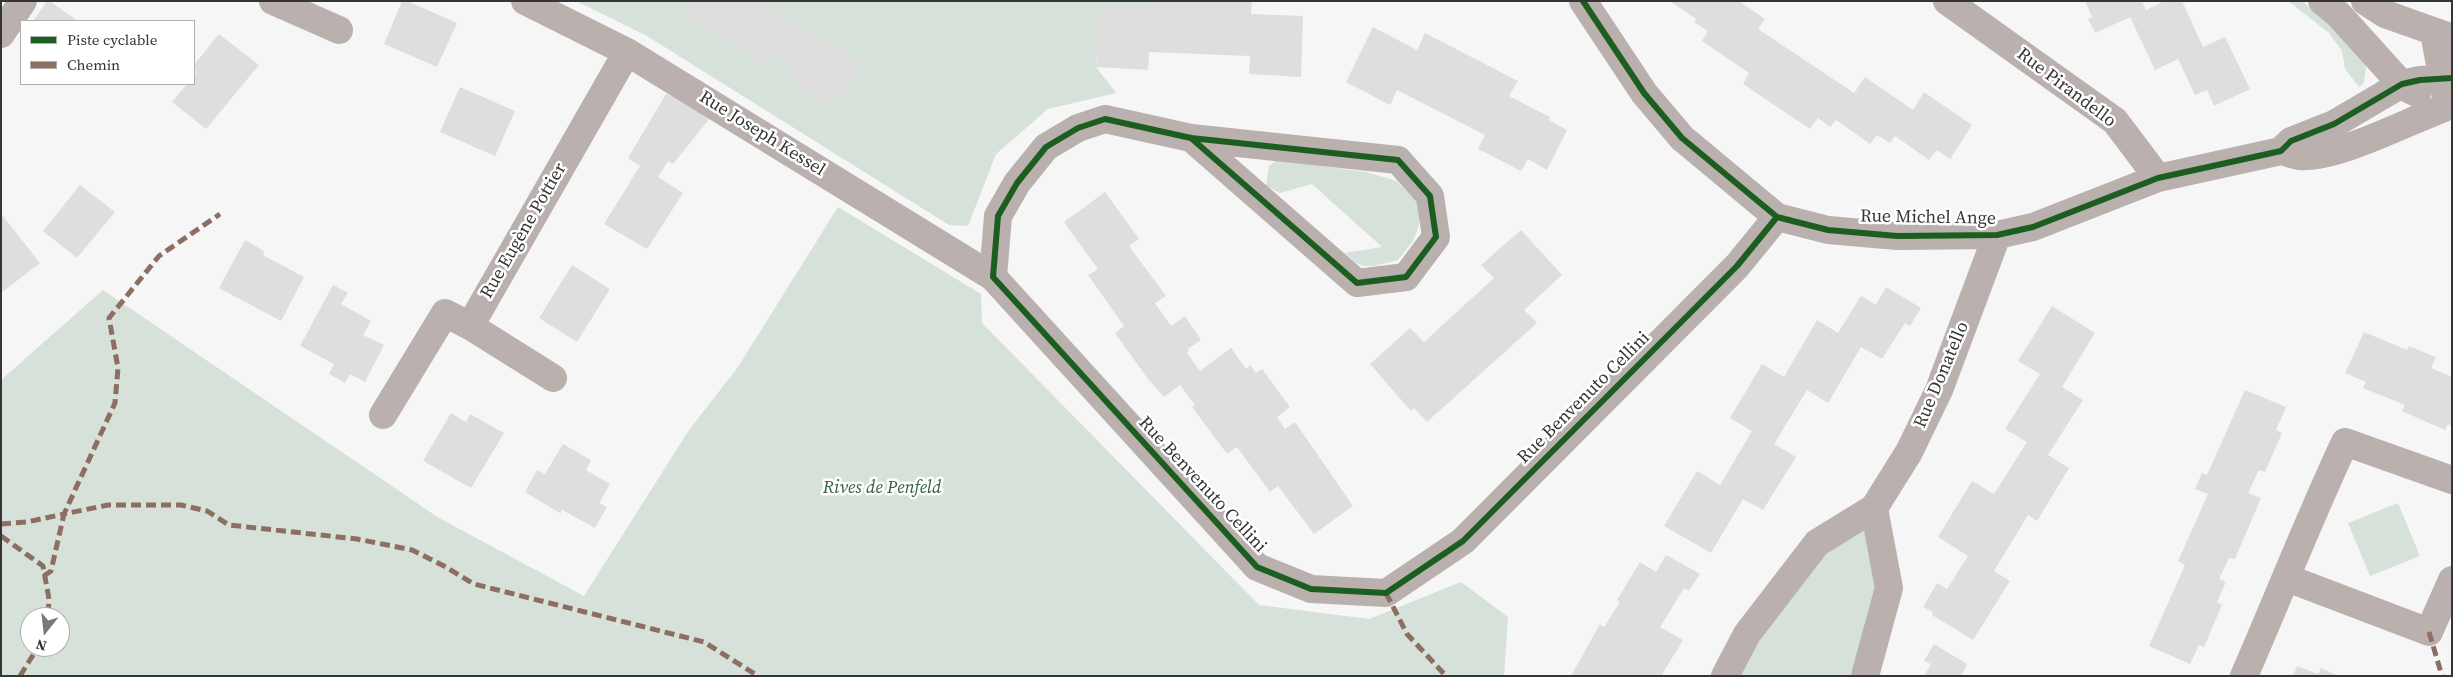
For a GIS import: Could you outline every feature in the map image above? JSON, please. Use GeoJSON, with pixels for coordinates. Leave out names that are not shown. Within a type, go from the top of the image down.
{"type":"FeatureCollection","features":[{"type":"Feature","properties":{"kind":"street"},"geometry":{"type":"LineString","coordinates":[[1,34],[23,1]]}},
{"type":"Feature","properties":{"kind":"street"},"geometry":{"type":"LineString","coordinates":[[273,1],[339,30]]}},
{"type":"Feature","properties":{"kind":"street","name":"Rue Joseph Kessel"},"geometry":{"type":"LineString","coordinates":[[525,1],[628,52],[993,277]]}},
{"type":"Feature","properties":{"kind":"street","name":"Rue Michel Ange"},"geometry":{"type":"LineString","coordinates":[[1583,1],[1644,93],[1682,138],[1777,217],[1828,230],[1880,234],[1997,235],[2032,227],[2158,178],[2281,150],[2291,141],[2334,124],[2402,84]]}},
{"type":"Feature","properties":{"kind":"street"},"geometry":{"type":"LineString","coordinates":[[2322,1],[2339,15],[2402,84],[2448,108]]}},
{"type":"Feature","properties":{"kind":"street"},"geometry":{"type":"LineString","coordinates":[[2365,1],[2385,14],[2443,34],[2448,108]]}},
{"type":"Feature","properties":{"kind":"street","name":"Rue Pirandello"},"geometry":{"type":"LineString","coordinates":[[1958,5],[2115,121],[2158,178]]}},
{"type":"Feature","properties":{"kind":"street","name":"Rue Eugène Pottier"},"geometry":{"type":"LineString","coordinates":[[470,326],[628,52]]}},
{"type":"Feature","properties":{"kind":"street"},"geometry":{"type":"LineString","coordinates":[[2402,84],[2447,78]]}},
{"type":"Feature","properties":{"kind":"street","name":"Rue Michel Ange"},"geometry":{"type":"LineString","coordinates":[[2281,150],[2299,156],[2332,152],[2358,144],[2448,108]]}},
{"type":"Feature","properties":{"kind":"street"},"geometry":{"type":"LineString","coordinates":[[993,277],[998,216],[1016,183],[1046,146],[1078,128],[1105,119],[1191,138],[1398,160],[1430,196],[1436,237],[1406,277],[1357,283],[1191,138]]}},
{"type":"Feature","properties":{"kind":"street","name":"Rue Benvenuto Cellini"},"geometry":{"type":"LineString","coordinates":[[993,277],[1257,567],[1311,590],[1386,593],[1463,540],[1737,266],[1777,217]]}},
{"type":"Feature","properties":{"kind":"street","name":"Rue Donatello"},"geometry":{"type":"LineString","coordinates":[[1725,676],[1746,634],[1817,543],[1874,508],[1909,452],[1939,390],[1997,235]]}},
{"type":"Feature","properties":{"kind":"street"},"geometry":{"type":"LineString","coordinates":[[383,415],[445,313],[470,326],[554,378]]}},
{"type":"Feature","properties":{"kind":"street"},"geometry":{"type":"LineString","coordinates":[[2244,676],[2287,578],[2319,497],[2345,442],[2452,480]]}},
{"type":"Feature","properties":{"kind":"street"},"geometry":{"type":"LineString","coordinates":[[1865,676],[1889,588],[1874,508]]}},
{"type":"Feature","properties":{"kind":"street"},"geometry":{"type":"LineString","coordinates":[[2287,578],[2429,632],[2452,580]]}},
{"type":"Feature","properties":{"kind":"green space"},"geometry":{"type":"Polygon","coordinates":[[[576,1],[1151,1],[1150,9],[1099,8],[1096,67],[1116,93],[1048,109],[996,154],[968,226],[949,225],[647,36],[576,1]]]}},
{"type":"Feature","properties":{"kind":"green space"},"geometry":{"type":"Polygon","coordinates":[[[2288,1],[2302,1],[2357,49],[2366,66],[2364,83],[2359,87],[2345,69],[2342,51],[2329,33],[2288,1]]]}},
{"type":"Feature","properties":{"kind":"green space"},"geometry":{"type":"Polygon","coordinates":[[[1277,160],[1366,172],[1397,181],[1418,203],[1420,220],[1413,241],[1398,260],[1374,266],[1364,266],[1356,263],[1345,253],[1382,247],[1312,184],[1280,193],[1266,186],[1269,166],[1277,160]]]}},
{"type":"Feature","properties":{"kind":"green space","name":"Rives de Penfeld"},"geometry":{"type":"Polygon","coordinates":[[[838,207],[981,294],[982,323],[1259,605],[1369,619],[1461,582],[1508,617],[1504,676],[1,676],[1,380],[103,290],[439,518],[584,596],[689,430],[738,367],[838,207]]]}},
{"type":"Feature","properties":{"kind":"green space"},"geometry":{"type":"Polygon","coordinates":[[[2398,503],[2420,556],[2370,576],[2348,523],[2398,503]]]}},
{"type":"Feature","properties":{"kind":"green space"},"geometry":{"type":"Polygon","coordinates":[[[1874,508],[1889,588],[1865,676],[1725,676],[1817,543],[1874,508]]]}},
{"type":"Feature","properties":{"kind":"building"},"geometry":{"type":"Polygon","coordinates":[[[47,1],[49,1],[77,20],[34,20],[47,1]]]}},
{"type":"Feature","properties":{"kind":"building"},"geometry":{"type":"Polygon","coordinates":[[[402,1],[407,1],[457,23],[437,67],[384,44],[402,1]]]}},
{"type":"Feature","properties":{"kind":"building"},"geometry":{"type":"Polygon","coordinates":[[[694,1],[760,1],[860,63],[832,107],[784,78],[793,64],[778,55],[770,69],[686,15],[694,1]]]}},
{"type":"Feature","properties":{"kind":"building"},"geometry":{"type":"Polygon","coordinates":[[[1151,1],[1252,1],[1251,14],[1303,16],[1301,77],[1249,74],[1250,56],[1149,52],[1148,70],[1096,67],[1099,7],[1150,9],[1151,1]]]}},
{"type":"Feature","properties":{"kind":"building"},"geometry":{"type":"Polygon","coordinates":[[[1670,1],[1739,1],[1765,19],[1758,29],[1854,93],[1865,77],[1913,110],[1924,92],[1972,125],[1950,159],[1937,150],[1929,160],[1895,136],[1890,143],[1877,135],[1870,144],[1836,120],[1830,127],[1818,118],[1810,129],[1743,84],[1749,73],[1702,41],[1708,31],[1694,22],[1696,19],[1670,1]]]}},
{"type":"Feature","properties":{"kind":"building"},"geometry":{"type":"Polygon","coordinates":[[[2085,1],[2142,1],[2146,10],[2164,1],[2182,1],[2203,47],[2225,37],[2250,89],[2214,106],[2207,90],[2195,95],[2178,59],[2155,70],[2130,17],[2095,33],[2088,19],[2092,17],[2085,1]]]}},
{"type":"Feature","properties":{"kind":"building"},"geometry":{"type":"Polygon","coordinates":[[[1373,27],[1417,50],[1425,33],[1518,81],[1509,96],[1550,117],[1549,120],[1567,130],[1547,170],[1528,159],[1521,171],[1478,149],[1485,135],[1397,90],[1390,105],[1346,82],[1373,27]]]}},
{"type":"Feature","properties":{"kind":"building"},"geometry":{"type":"Polygon","coordinates":[[[219,34],[259,65],[206,129],[172,102],[186,85],[195,85],[195,64],[219,34]]]}},
{"type":"Feature","properties":{"kind":"building"},"geometry":{"type":"Polygon","coordinates":[[[460,87],[515,111],[495,156],[440,132],[460,87]]]}},
{"type":"Feature","properties":{"kind":"building"},"geometry":{"type":"Polygon","coordinates":[[[666,94],[715,112],[673,164],[668,161],[658,177],[683,193],[647,249],[604,224],[640,166],[628,158],[666,94]]]}},
{"type":"Feature","properties":{"kind":"building"},"geometry":{"type":"Polygon","coordinates":[[[80,185],[115,212],[77,258],[43,231],[80,185]]]}},
{"type":"Feature","properties":{"kind":"building"},"geometry":{"type":"Polygon","coordinates":[[[1105,192],[1139,239],[1129,246],[1166,296],[1155,303],[1171,326],[1185,316],[1201,340],[1188,349],[1187,353],[1200,371],[1231,348],[1246,369],[1250,365],[1256,373],[1262,369],[1290,407],[1277,417],[1285,429],[1295,422],[1353,506],[1314,534],[1278,486],[1270,492],[1237,447],[1227,454],[1192,407],[1195,405],[1180,385],[1164,397],[1148,379],[1115,333],[1124,326],[1088,275],[1098,269],[1064,222],[1105,192]]]}},
{"type":"Feature","properties":{"kind":"building"},"geometry":{"type":"Polygon","coordinates":[[[3,216],[40,263],[1,293],[1,218],[3,216]]]}},
{"type":"Feature","properties":{"kind":"building"},"geometry":{"type":"Polygon","coordinates":[[[1521,230],[1562,275],[1524,310],[1537,323],[1427,422],[1414,408],[1411,411],[1370,364],[1410,328],[1424,342],[1494,278],[1481,265],[1521,230]]]}},
{"type":"Feature","properties":{"kind":"building"},"geometry":{"type":"Polygon","coordinates":[[[245,240],[264,251],[263,255],[304,277],[281,321],[219,288],[245,240]]]}},
{"type":"Feature","properties":{"kind":"building"},"geometry":{"type":"Polygon","coordinates":[[[572,265],[610,289],[577,342],[539,318],[572,265]]]}},
{"type":"Feature","properties":{"kind":"building"},"geometry":{"type":"Polygon","coordinates":[[[333,285],[348,293],[341,304],[371,321],[363,335],[384,345],[365,382],[350,374],[345,383],[329,374],[334,364],[300,346],[333,285]]]}},
{"type":"Feature","properties":{"kind":"building"},"geometry":{"type":"Polygon","coordinates":[[[1886,287],[1921,308],[1910,326],[1905,323],[1882,359],[1861,347],[1828,403],[1807,390],[1774,444],[1796,457],[1763,510],[1743,499],[1711,553],[1664,526],[1697,471],[1720,485],[1752,431],[1730,418],[1762,364],[1784,377],[1817,320],[1838,333],[1861,296],[1876,305],[1886,287]]]}},
{"type":"Feature","properties":{"kind":"building"},"geometry":{"type":"Polygon","coordinates":[[[2052,306],[2095,333],[2062,387],[2083,400],[2048,455],[2069,468],[2037,521],[2028,515],[1994,571],[2010,581],[1973,640],[1932,615],[1933,612],[1923,607],[1937,583],[1947,589],[1968,556],[1938,537],[1972,481],[1994,494],[2027,442],[2005,429],[2040,374],[2018,361],[2052,306]]]}},
{"type":"Feature","properties":{"kind":"building"},"geometry":{"type":"Polygon","coordinates":[[[2364,332],[2407,350],[2409,346],[2436,357],[2431,368],[2452,377],[2452,426],[2448,424],[2445,430],[2402,411],[2405,405],[2363,388],[2366,382],[2345,373],[2364,332]]]}},
{"type":"Feature","properties":{"kind":"building"},"geometry":{"type":"Polygon","coordinates":[[[2245,390],[2286,407],[2276,430],[2282,433],[2265,472],[2259,470],[2248,493],[2261,498],[2235,559],[2229,558],[2219,579],[2226,582],[2217,602],[2222,605],[2204,647],[2199,645],[2190,664],[2149,646],[2185,565],[2178,561],[2208,494],[2195,489],[2202,473],[2207,475],[2245,390]]]}},
{"type":"Feature","properties":{"kind":"building"},"geometry":{"type":"Polygon","coordinates":[[[451,413],[466,422],[470,414],[504,433],[471,488],[423,461],[451,413]]]}},
{"type":"Feature","properties":{"kind":"building"},"geometry":{"type":"Polygon","coordinates":[[[563,444],[591,460],[586,470],[610,484],[599,503],[607,507],[595,528],[562,510],[560,513],[525,492],[537,470],[545,474],[563,444]]]}},
{"type":"Feature","properties":{"kind":"building"},"geometry":{"type":"Polygon","coordinates":[[[1666,555],[1700,574],[1689,591],[1684,588],[1660,627],[1683,640],[1661,676],[1571,676],[1600,624],[1604,627],[1620,602],[1617,600],[1640,562],[1656,572],[1666,555]]]}},
{"type":"Feature","properties":{"kind":"building"},"geometry":{"type":"Polygon","coordinates":[[[1934,644],[1967,664],[1961,676],[1924,676],[1931,664],[1924,661],[1934,644]]]}},
{"type":"Feature","properties":{"kind":"building"},"geometry":{"type":"Polygon","coordinates":[[[2297,666],[2318,674],[2321,668],[2339,676],[2293,676],[2297,666]]]}},
{"type":"Feature","properties":{"kind":"marked path"},"geometry":{"type":"LineString","coordinates":[[1,524],[27,522],[64,514],[115,403],[118,368],[109,318],[159,256],[220,214]]}},
{"type":"Feature","properties":{"kind":"marked path"},"geometry":{"type":"LineString","coordinates":[[44,576],[51,571],[64,514],[108,505],[181,505],[207,511],[229,525],[357,539],[412,550],[474,584],[704,642],[758,676]]}},
{"type":"Feature","properties":{"kind":"marked path"},"geometry":{"type":"LineString","coordinates":[[1,536],[43,566],[49,599],[49,607]]}},
{"type":"Feature","properties":{"kind":"marked path"},"geometry":{"type":"LineString","coordinates":[[1386,593],[1407,634],[1446,676]]}},
{"type":"Feature","properties":{"kind":"marked path"},"geometry":{"type":"LineString","coordinates":[[2429,632],[2442,676]]}},
{"type":"Feature","properties":{"kind":"marked path"},"geometry":{"type":"LineString","coordinates":[[20,676],[32,657]]}},
{"type":"Feature","properties":{"kind":"cycle path"},"geometry":{"type":"LineString","coordinates":[[1583,1],[1644,93],[1682,138],[1777,217],[1828,230],[1897,236],[1997,235],[2033,227],[2158,178],[2281,151],[2291,141],[2334,124],[2402,84],[2420,80],[2452,78]]}},
{"type":"Feature","properties":{"kind":"cycle path"},"geometry":{"type":"LineString","coordinates":[[1191,138],[1357,283],[1406,277],[1436,237],[1430,196],[1398,160],[1191,138],[1105,119],[1078,128],[1046,147],[1017,183],[998,216],[993,277],[1257,567],[1311,589],[1386,593],[1463,541],[1737,266],[1777,217]]}}]}
